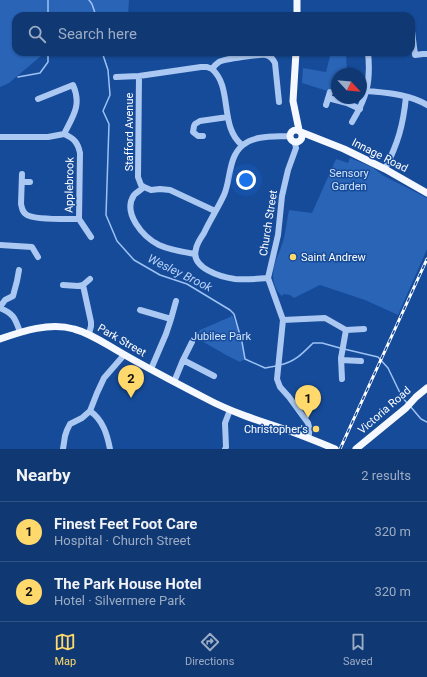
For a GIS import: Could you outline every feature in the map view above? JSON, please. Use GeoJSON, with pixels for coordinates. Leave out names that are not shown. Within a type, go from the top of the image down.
{"type":"FeatureCollection","features":[{"type":"Feature","properties":{"kind":"main road"},"geometry":{"type":"LineString","coordinates":[[297,0],[297,12]]}},
{"type":"Feature","properties":{"kind":"main road"},"geometry":{"type":"LineString","coordinates":[[296,56],[293,101],[299,136]]}},
{"type":"Feature","properties":{"kind":"main road"},"geometry":{"type":"LineString","coordinates":[[294,130],[299,136],[292,142],[290,136],[294,130]]}},
{"type":"Feature","properties":{"kind":"main road","name":"Innage Road"},"geometry":{"type":"LineString","coordinates":[[299,136],[321,140],[344,149],[385,169],[427,193]]}},
{"type":"Feature","properties":{"kind":"main road","name":"Park Street"},"geometry":{"type":"LineString","coordinates":[[0,339],[20,332],[57,326],[74,328],[89,334],[124,355],[206,399],[230,410],[308,438],[321,446],[335,449]]}},
{"type":"Feature","properties":{"kind":"main road","name":"Victoria Road"},"geometry":{"type":"LineString","coordinates":[[356,449],[408,406],[427,388]]}},
{"type":"Feature","properties":{"kind":"street"},"geometry":{"type":"LineString","coordinates":[[415,55],[427,54]]}},
{"type":"Feature","properties":{"kind":"street"},"geometry":{"type":"LineString","coordinates":[[242,145],[234,138],[228,118],[222,84],[220,78],[212,69],[215,65],[226,60],[255,56]]}},
{"type":"Feature","properties":{"kind":"street"},"geometry":{"type":"LineString","coordinates":[[270,56],[275,63],[279,102]]}},
{"type":"Feature","properties":{"kind":"street"},"geometry":{"type":"LineString","coordinates":[[368,56],[369,75],[367,91],[416,99],[427,105]]}},
{"type":"Feature","properties":{"kind":"street","name":"Stafford Avenue"},"geometry":{"type":"LineString","coordinates":[[116,77],[139,76],[201,67],[212,69]]}},
{"type":"Feature","properties":{"kind":"street","name":"Stafford Avenue"},"geometry":{"type":"LineString","coordinates":[[139,76],[138,177],[141,185],[144,187]]}},
{"type":"Feature","properties":{"kind":"street"},"geometry":{"type":"LineString","coordinates":[[0,137],[48,137],[64,134],[75,111],[77,103],[77,97],[73,85],[38,99]]}},
{"type":"Feature","properties":{"kind":"street"},"geometry":{"type":"LineString","coordinates":[[326,105],[329,95],[360,109]]}},
{"type":"Feature","properties":{"kind":"street"},"geometry":{"type":"LineString","coordinates":[[385,169],[400,134],[406,97]]}},
{"type":"Feature","properties":{"kind":"street"},"geometry":{"type":"LineString","coordinates":[[352,122],[362,104]]}},
{"type":"Feature","properties":{"kind":"street"},"geometry":{"type":"LineString","coordinates":[[203,136],[198,136],[194,133],[193,130],[195,124],[202,121],[228,118]]}},
{"type":"Feature","properties":{"kind":"street","name":"Applebrook"},"geometry":{"type":"LineString","coordinates":[[64,134],[76,140],[79,146],[79,219],[91,237]]}},
{"type":"Feature","properties":{"kind":"street"},"geometry":{"type":"LineString","coordinates":[[290,136],[256,138],[242,145],[237,151],[232,162],[224,194],[198,243],[195,254],[196,260],[200,265],[219,275],[235,279],[268,278],[283,320],[277,379],[280,387],[308,423],[310,428],[308,438]]}},
{"type":"Feature","properties":{"kind":"street","name":"Church Street"},"geometry":{"type":"LineString","coordinates":[[268,278],[278,235],[282,196],[288,170],[299,136]]}},
{"type":"Feature","properties":{"kind":"street","name":"Applebrook"},"geometry":{"type":"LineString","coordinates":[[22,174],[21,204],[26,215],[35,218],[79,219]]}},
{"type":"Feature","properties":{"kind":"street"},"geometry":{"type":"LineString","coordinates":[[22,182],[30,182]]}},
{"type":"Feature","properties":{"kind":"street"},"geometry":{"type":"LineString","coordinates":[[195,254],[176,251],[159,245],[140,230],[133,217],[131,205],[134,196],[144,187],[152,190],[170,190],[215,211]]}},
{"type":"Feature","properties":{"kind":"street"},"geometry":{"type":"LineString","coordinates":[[0,245],[32,247],[38,257]]}},
{"type":"Feature","properties":{"kind":"street"},"geometry":{"type":"LineString","coordinates":[[19,270],[15,296],[5,300],[0,308],[12,315],[20,332]]}},
{"type":"Feature","properties":{"kind":"street"},"geometry":{"type":"LineString","coordinates":[[63,285],[83,285],[90,279]]}},
{"type":"Feature","properties":{"kind":"street"},"geometry":{"type":"LineString","coordinates":[[83,285],[91,322],[89,334]]}},
{"type":"Feature","properties":{"kind":"street"},"geometry":{"type":"LineString","coordinates":[[151,369],[166,334],[176,301]]}},
{"type":"Feature","properties":{"kind":"street"},"geometry":{"type":"LineString","coordinates":[[140,310],[171,319]]}},
{"type":"Feature","properties":{"kind":"street"},"geometry":{"type":"LineString","coordinates":[[283,320],[325,318],[346,330],[364,329]]}},
{"type":"Feature","properties":{"kind":"street"},"geometry":{"type":"LineString","coordinates":[[342,379],[342,360],[346,330]]}},
{"type":"Feature","properties":{"kind":"street"},"geometry":{"type":"LineString","coordinates":[[174,382],[192,342]]}},
{"type":"Feature","properties":{"kind":"street"},"geometry":{"type":"LineString","coordinates":[[63,449],[65,436],[70,424],[82,418],[90,411],[104,378],[124,355]]}},
{"type":"Feature","properties":{"kind":"street"},"geometry":{"type":"LineString","coordinates":[[183,360],[214,376]]}},
{"type":"Feature","properties":{"kind":"street"},"geometry":{"type":"LineString","coordinates":[[342,360],[361,361]]}},
{"type":"Feature","properties":{"kind":"street"},"geometry":{"type":"LineString","coordinates":[[228,448],[225,423],[230,410]]}},
{"type":"Feature","properties":{"kind":"street"},"geometry":{"type":"LineString","coordinates":[[90,411],[98,418],[104,427],[110,449]]}},
{"type":"Feature","properties":{"kind":"green space"},"geometry":{"type":"Polygon","coordinates":[[[0,0],[129,0],[128,12],[12,12],[12,56],[41,56],[9,83],[0,87],[0,0]]]}},
{"type":"Feature","properties":{"kind":"green space"},"geometry":{"type":"Polygon","coordinates":[[[330,56],[346,56],[347,68],[331,68],[331,92],[302,83],[303,68],[326,72],[330,56]]]}},
{"type":"Feature","properties":{"kind":"green space","name":"Sensory Garden"},"geometry":{"type":"Polygon","coordinates":[[[350,158],[372,167],[384,176],[427,198],[427,249],[398,315],[365,300],[320,285],[294,298],[290,295],[284,294],[282,296],[277,291],[274,283],[274,266],[284,238],[289,210],[312,213],[336,159],[348,163],[350,158]]]}},
{"type":"Feature","properties":{"kind":"green space","name":"Jubilee Park"},"geometry":{"type":"Polygon","coordinates":[[[232,315],[241,335],[245,359],[240,362],[195,337],[200,330],[232,315]]]}},
{"type":"Feature","properties":{"kind":"waterway"},"geometry":{"type":"LineString","coordinates":[[48,0],[48,12]]}},
{"type":"Feature","properties":{"kind":"waterway","name":"Wesley Brook"},"geometry":{"type":"LineString","coordinates":[[89,0],[95,12]]}},
{"type":"Feature","properties":{"kind":"waterway"},"geometry":{"type":"LineString","coordinates":[[18,77],[40,73],[48,62],[48,56]]}},
{"type":"Feature","properties":{"kind":"waterway","name":"Wesley Brook"},"geometry":{"type":"LineString","coordinates":[[103,56],[108,70],[110,95],[103,111],[109,124],[106,215],[117,241],[134,260],[160,275],[187,284],[230,310],[234,314],[245,359],[265,368],[276,366]]}},
{"type":"Feature","properties":{"kind":"waterway","name":"Wesley Brook"},"geometry":{"type":"LineString","coordinates":[[280,365],[285,364],[302,354],[313,343],[322,343],[340,348]]}},
{"type":"Feature","properties":{"kind":"waterway","name":"Wesley Brook"},"geometry":{"type":"LineString","coordinates":[[344,349],[378,357],[388,368],[402,397],[407,403]]}},
{"type":"Feature","properties":{"kind":"waterway","name":"Wesley Brook"},"geometry":{"type":"LineString","coordinates":[[410,406],[421,419],[427,422]]}},
{"type":"Feature","properties":{"kind":"railway"},"geometry":{"type":"LineString","coordinates":[[340,449],[427,259]]}},
{"type":"Feature","properties":{"kind":"place","name":"Saint Andrew"},"geometry":{"type":"Point","coordinates":[293,257]}},
{"type":"Feature","properties":{"kind":"place","name":"The Park House Hotel"},"geometry":{"type":"Point","coordinates":[131,398]}},
{"type":"Feature","properties":{"kind":"place","name":"Finest Feet Foot Care"},"geometry":{"type":"Point","coordinates":[308,418]}},
{"type":"Feature","properties":{"kind":"place","name":"Christopher's"},"geometry":{"type":"Point","coordinates":[316,429]}}]}
